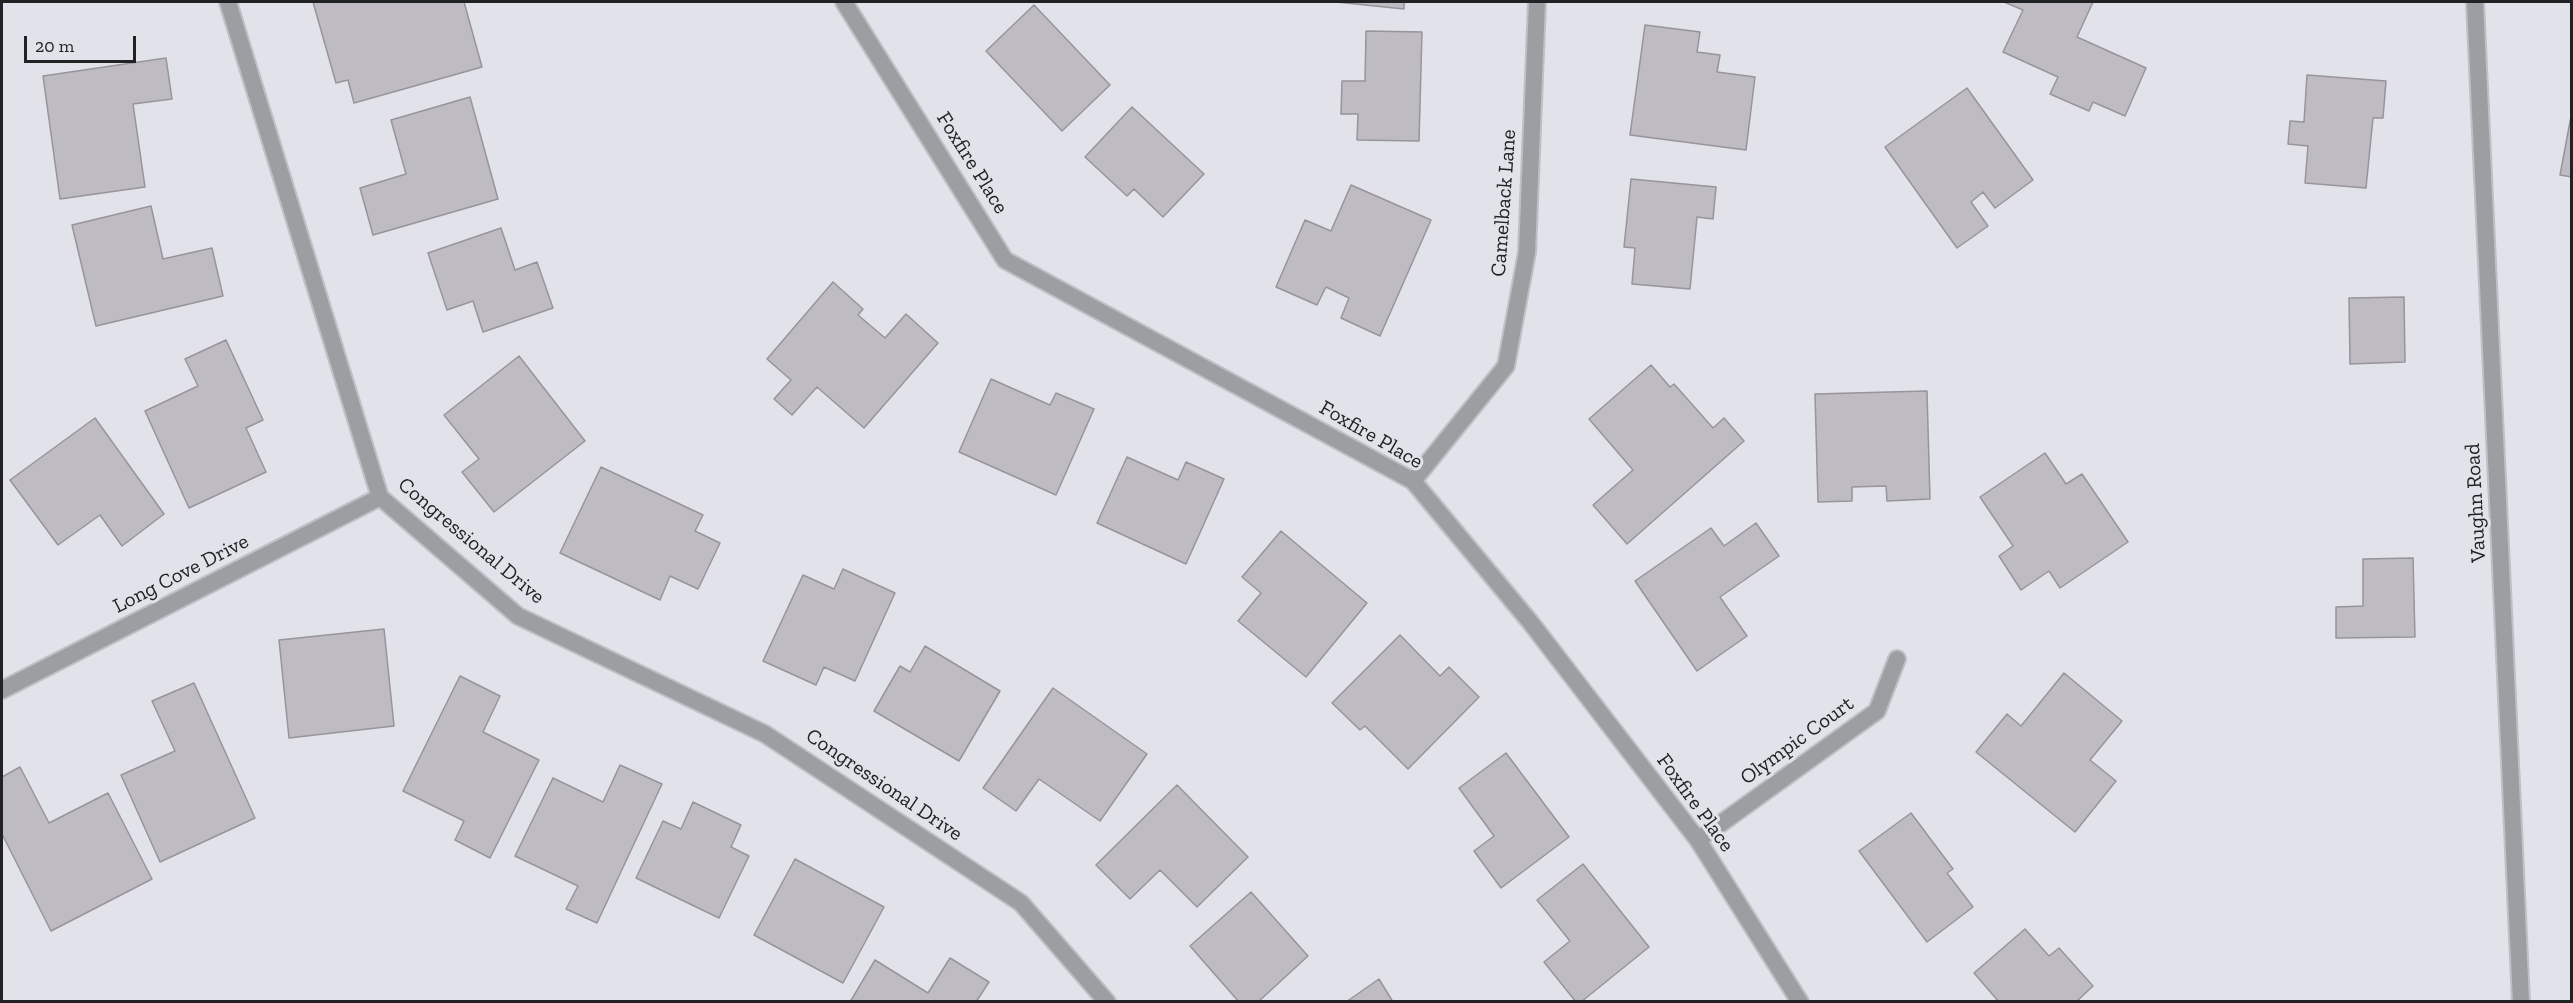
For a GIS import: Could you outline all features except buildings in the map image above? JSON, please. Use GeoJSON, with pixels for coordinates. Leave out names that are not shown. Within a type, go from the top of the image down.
{"type":"FeatureCollection","features":[{"type":"Feature","properties":{"kind":"street","name":"Congressional Drive"},"geometry":{"type":"LineString","coordinates":[[228,2],[380,497],[518,616],[765,734],[1021,903],[1107,1002]]}},
{"type":"Feature","properties":{"kind":"street","name":"Foxfire Place"},"geometry":{"type":"LineString","coordinates":[[844,2],[1005,260],[1413,481],[1531,623],[1698,840],[1800,1002]]}},
{"type":"Feature","properties":{"kind":"street","name":"Camelback Lane"},"geometry":{"type":"LineString","coordinates":[[1413,481],[1506,366],[1527,252],[1537,2]]}},
{"type":"Feature","properties":{"kind":"street","name":"Vaughn Road"},"geometry":{"type":"LineString","coordinates":[[2475,2],[2522,1002]]}},
{"type":"Feature","properties":{"kind":"street","name":"Long Cove Drive"},"geometry":{"type":"LineString","coordinates":[[2,690],[380,497]]}},
{"type":"Feature","properties":{"kind":"street","name":"Olympic Court"},"geometry":{"type":"LineString","coordinates":[[1698,840],[1877,711],[1898,659]]}}]}
